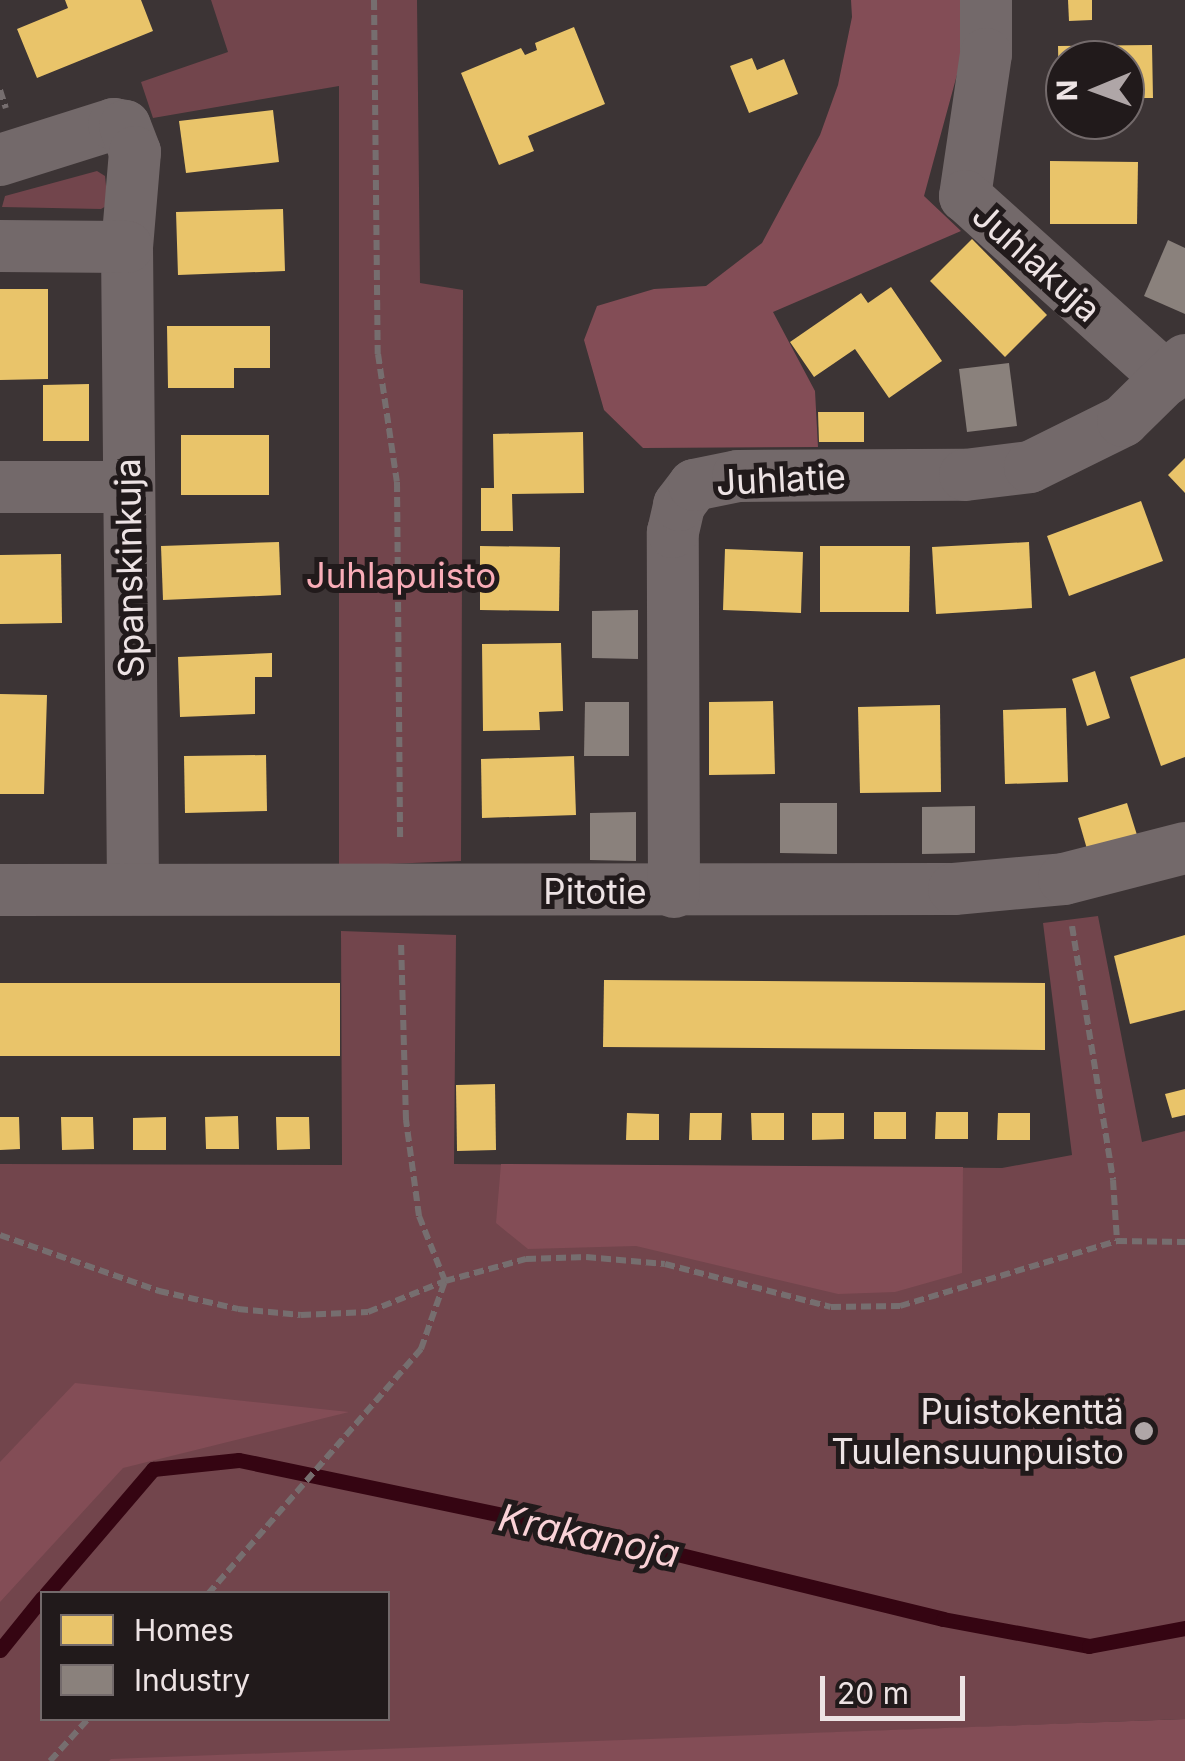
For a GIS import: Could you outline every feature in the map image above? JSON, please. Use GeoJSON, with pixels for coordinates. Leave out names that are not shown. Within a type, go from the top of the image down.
{"type":"FeatureCollection","features":[{"type":"Feature","properties":{"kind":"street","name":"Juhlakuja"},"geometry":{"type":"LineString","coordinates":[[986,0],[986,54],[965,196],[1177,369]]}},
{"type":"Feature","properties":{"kind":"street","name":"Spanskinkuja"},"geometry":{"type":"LineString","coordinates":[[0,160],[91,129],[125,126],[134,152],[126,247],[133,889]]}},
{"type":"Feature","properties":{"kind":"street"},"geometry":{"type":"LineString","coordinates":[[0,246],[126,247]]}},
{"type":"Feature","properties":{"kind":"street","name":"Juhlatie"},"geometry":{"type":"LineString","coordinates":[[674,892],[673,532],[679,505],[694,485],[738,476],[965,475],[1030,467],[1123,420],[1177,369]]}},
{"type":"Feature","properties":{"kind":"street"},"geometry":{"type":"LineString","coordinates":[[0,487],[128,487]]}},
{"type":"Feature","properties":{"kind":"street","name":"Pitotie"},"geometry":{"type":"LineString","coordinates":[[0,890],[954,889],[1064,879],[1144,862],[1185,848]]}},
{"type":"Feature","properties":{"kind":"path"},"geometry":{"type":"LineString","coordinates":[[211,1591],[421,1349],[445,1282],[418,1216],[406,1120],[397,482],[378,354],[374,0]]}},
{"type":"Feature","properties":{"kind":"path"},"geometry":{"type":"LineString","coordinates":[[1064,879],[1104,1121],[1117,1241]]}},
{"type":"Feature","properties":{"kind":"path"},"geometry":{"type":"LineString","coordinates":[[0,1235],[159,1291],[238,1310],[301,1315],[368,1312],[445,1282],[526,1259],[586,1257],[665,1264],[830,1308],[900,1306],[1117,1241],[1185,1242]]}},
{"type":"Feature","properties":{"kind":"path"},"geometry":{"type":"LineString","coordinates":[[50,1761],[86,1721]]}},
{"type":"Feature","properties":{"kind":"green space","name":"Juhlapuisto"},"geometry":{"type":"Polygon","coordinates":[[[211,0],[417,0],[420,283],[463,290],[461,861],[339,866],[339,86],[153,118],[141,82],[228,52],[211,0]]]}},
{"type":"Feature","properties":{"kind":"green space"},"geometry":{"type":"Polygon","coordinates":[[[97,171],[105,176],[108,205],[101,209],[2,207],[5,196],[97,171]]]}},
{"type":"Feature","properties":{"kind":"green space"},"geometry":{"type":"Polygon","coordinates":[[[1098,916],[1142,1142],[1185,1131],[1185,1719],[109,1761],[0,1761],[0,1164],[342,1165],[341,931],[456,935],[454,1164],[1002,1168],[1072,1155],[1043,923],[1098,916]]]}},
{"type":"Feature","properties":{"kind":"shaded area"},"geometry":{"type":"Polygon","coordinates":[[[851,0],[963,0],[964,49],[924,196],[961,231],[773,312],[815,391],[818,447],[643,448],[604,410],[584,340],[597,306],[654,289],[706,286],[762,243],[820,135],[838,85],[852,17],[851,0]]]}},
{"type":"Feature","properties":{"kind":"shaded area"},"geometry":{"type":"Polygon","coordinates":[[[501,1164],[963,1167],[962,1273],[895,1292],[838,1294],[636,1246],[528,1249],[496,1223],[501,1164]]]}},
{"type":"Feature","properties":{"kind":"shaded area"},"geometry":{"type":"Polygon","coordinates":[[[75,1383],[349,1412],[123,1468],[0,1602],[0,1462],[75,1383]]]}},
{"type":"Feature","properties":{"kind":"shaded area"},"geometry":{"type":"Polygon","coordinates":[[[1185,1719],[1185,1761],[109,1761],[111,1759],[1185,1719]]]}},
{"type":"Feature","properties":{"kind":"building: Homes"},"geometry":{"type":"Polygon","coordinates":[[[65,0],[141,0],[153,31],[37,78],[17,29],[68,8],[65,0]]]}},
{"type":"Feature","properties":{"kind":"building: Homes"},"geometry":{"type":"Polygon","coordinates":[[[1068,0],[1092,0],[1092,20],[1069,21],[1068,0]]]}},
{"type":"Feature","properties":{"kind":"building: Homes"},"geometry":{"type":"Polygon","coordinates":[[[574,27],[605,104],[528,136],[534,151],[499,165],[461,73],[521,48],[525,55],[537,50],[535,43],[574,27]]]}},
{"type":"Feature","properties":{"kind":"building: Homes"},"geometry":{"type":"Polygon","coordinates":[[[1145,45],[1152,45],[1153,98],[1145,98],[1145,45]]]}},
{"type":"Feature","properties":{"kind":"building: Homes"},"geometry":{"type":"Polygon","coordinates":[[[752,58],[757,70],[784,59],[798,94],[749,113],[730,66],[752,58]]]}},
{"type":"Feature","properties":{"kind":"building: Homes"},"geometry":{"type":"Polygon","coordinates":[[[273,110],[279,162],[186,173],[179,121],[273,110]]]}},
{"type":"Feature","properties":{"kind":"building: Homes"},"geometry":{"type":"Polygon","coordinates":[[[1050,161],[1138,162],[1137,224],[1050,224],[1050,161]]]}},
{"type":"Feature","properties":{"kind":"building: Homes"},"geometry":{"type":"Polygon","coordinates":[[[283,209],[285,271],[178,275],[176,212],[283,209]]]}},
{"type":"Feature","properties":{"kind":"building: Homes"},"geometry":{"type":"Polygon","coordinates":[[[972,239],[1047,315],[1005,357],[930,281],[972,239]]]}},
{"type":"Feature","properties":{"kind":"building: Homes"},"geometry":{"type":"Polygon","coordinates":[[[891,287],[942,361],[889,398],[855,349],[814,377],[790,342],[861,293],[868,303],[891,287]]]}},
{"type":"Feature","properties":{"kind":"building: Homes"},"geometry":{"type":"Polygon","coordinates":[[[0,289],[48,289],[48,379],[0,380],[0,289]]]}},
{"type":"Feature","properties":{"kind":"building: Homes"},"geometry":{"type":"Polygon","coordinates":[[[167,326],[270,326],[270,368],[234,368],[234,388],[168,388],[167,326]]]}},
{"type":"Feature","properties":{"kind":"building: Homes"},"geometry":{"type":"Polygon","coordinates":[[[89,384],[89,441],[43,441],[43,385],[89,384]]]}},
{"type":"Feature","properties":{"kind":"building: Homes"},"geometry":{"type":"Polygon","coordinates":[[[818,412],[864,412],[864,442],[819,442],[818,412]]]}},
{"type":"Feature","properties":{"kind":"building: Homes"},"geometry":{"type":"Polygon","coordinates":[[[583,432],[584,493],[512,494],[513,531],[481,531],[481,488],[494,488],[493,434],[583,432]]]}},
{"type":"Feature","properties":{"kind":"building: Homes"},"geometry":{"type":"Polygon","coordinates":[[[181,435],[269,435],[269,495],[181,495],[181,435]]]}},
{"type":"Feature","properties":{"kind":"building: Homes"},"geometry":{"type":"Polygon","coordinates":[[[1185,458],[1185,493],[1168,475],[1185,458]]]}},
{"type":"Feature","properties":{"kind":"building: Homes"},"geometry":{"type":"Polygon","coordinates":[[[1141,501],[1163,561],[1069,596],[1047,536],[1141,501]]]}},
{"type":"Feature","properties":{"kind":"building: Homes"},"geometry":{"type":"Polygon","coordinates":[[[279,542],[281,595],[163,600],[161,546],[279,542]]]}},
{"type":"Feature","properties":{"kind":"building: Homes"},"geometry":{"type":"Polygon","coordinates":[[[1029,542],[1032,608],[936,614],[932,547],[1029,542]]]}},
{"type":"Feature","properties":{"kind":"building: Homes"},"geometry":{"type":"Polygon","coordinates":[[[480,546],[560,547],[559,611],[480,610],[480,546]]]}},
{"type":"Feature","properties":{"kind":"building: Homes"},"geometry":{"type":"Polygon","coordinates":[[[820,546],[910,546],[909,612],[820,612],[820,546]]]}},
{"type":"Feature","properties":{"kind":"building: Homes"},"geometry":{"type":"Polygon","coordinates":[[[725,549],[803,552],[801,613],[723,610],[725,549]]]}},
{"type":"Feature","properties":{"kind":"building: Homes"},"geometry":{"type":"Polygon","coordinates":[[[61,554],[62,623],[0,624],[0,555],[61,554]]]}},
{"type":"Feature","properties":{"kind":"building: Homes"},"geometry":{"type":"Polygon","coordinates":[[[561,643],[563,711],[539,712],[540,730],[483,731],[482,644],[561,643]]]}},
{"type":"Feature","properties":{"kind":"building: Homes"},"geometry":{"type":"Polygon","coordinates":[[[272,653],[272,677],[255,677],[255,714],[180,717],[178,657],[272,653]]]}},
{"type":"Feature","properties":{"kind":"building: Homes"},"geometry":{"type":"Polygon","coordinates":[[[1185,658],[1185,757],[1161,766],[1130,677],[1185,658]]]}},
{"type":"Feature","properties":{"kind":"building: Homes"},"geometry":{"type":"Polygon","coordinates":[[[1095,671],[1110,718],[1087,726],[1072,679],[1095,671]]]}},
{"type":"Feature","properties":{"kind":"building: Homes"},"geometry":{"type":"Polygon","coordinates":[[[0,694],[47,695],[44,794],[0,794],[0,694]]]}},
{"type":"Feature","properties":{"kind":"building: Homes"},"geometry":{"type":"Polygon","coordinates":[[[773,701],[775,774],[709,775],[709,702],[773,701]]]}},
{"type":"Feature","properties":{"kind":"building: Homes"},"geometry":{"type":"Polygon","coordinates":[[[940,705],[941,792],[860,793],[858,707],[940,705]]]}},
{"type":"Feature","properties":{"kind":"building: Homes"},"geometry":{"type":"Polygon","coordinates":[[[1066,708],[1068,782],[1005,784],[1003,710],[1066,708]]]}},
{"type":"Feature","properties":{"kind":"building: Homes"},"geometry":{"type":"Polygon","coordinates":[[[266,755],[267,811],[185,813],[184,756],[266,755]]]}},
{"type":"Feature","properties":{"kind":"building: Homes"},"geometry":{"type":"Polygon","coordinates":[[[574,756],[576,815],[482,818],[481,759],[574,756]]]}},
{"type":"Feature","properties":{"kind":"building: Homes"},"geometry":{"type":"Polygon","coordinates":[[[1127,803],[1137,835],[1087,849],[1078,818],[1127,803]]]}},
{"type":"Feature","properties":{"kind":"building: Homes"},"geometry":{"type":"Polygon","coordinates":[[[1185,935],[1185,1010],[1130,1024],[1114,956],[1185,935]]]}},
{"type":"Feature","properties":{"kind":"building: Homes"},"geometry":{"type":"Polygon","coordinates":[[[604,980],[1045,983],[1045,1050],[603,1047],[604,980]]]}},
{"type":"Feature","properties":{"kind":"building: Homes"},"geometry":{"type":"Polygon","coordinates":[[[0,983],[340,983],[340,1056],[0,1056],[0,983]]]}},
{"type":"Feature","properties":{"kind":"building: Homes"},"geometry":{"type":"Polygon","coordinates":[[[495,1084],[496,1150],[457,1151],[456,1085],[495,1084]]]}},
{"type":"Feature","properties":{"kind":"building: Homes"},"geometry":{"type":"Polygon","coordinates":[[[1185,1089],[1185,1115],[1172,1118],[1165,1094],[1185,1089]]]}},
{"type":"Feature","properties":{"kind":"building: Homes"},"geometry":{"type":"Polygon","coordinates":[[[874,1112],[906,1112],[906,1139],[874,1139],[874,1112]]]}},
{"type":"Feature","properties":{"kind":"building: Homes"},"geometry":{"type":"Polygon","coordinates":[[[936,1112],[968,1112],[968,1139],[935,1139],[936,1112]]]}},
{"type":"Feature","properties":{"kind":"building: Homes"},"geometry":{"type":"Polygon","coordinates":[[[627,1113],[659,1114],[659,1140],[626,1140],[627,1113]]]}},
{"type":"Feature","properties":{"kind":"building: Homes"},"geometry":{"type":"Polygon","coordinates":[[[690,1113],[722,1113],[721,1140],[689,1140],[690,1113]]]}},
{"type":"Feature","properties":{"kind":"building: Homes"},"geometry":{"type":"Polygon","coordinates":[[[751,1113],[784,1113],[784,1140],[752,1140],[751,1113]]]}},
{"type":"Feature","properties":{"kind":"building: Homes"},"geometry":{"type":"Polygon","coordinates":[[[812,1113],[844,1113],[844,1139],[812,1140],[812,1113]]]}},
{"type":"Feature","properties":{"kind":"building: Homes"},"geometry":{"type":"Polygon","coordinates":[[[998,1113],[1030,1113],[1030,1140],[997,1140],[998,1113]]]}},
{"type":"Feature","properties":{"kind":"building: Homes"},"geometry":{"type":"Polygon","coordinates":[[[238,1116],[239,1149],[206,1149],[205,1117],[238,1116]]]}},
{"type":"Feature","properties":{"kind":"building: Homes"},"geometry":{"type":"Polygon","coordinates":[[[0,1117],[19,1117],[20,1149],[0,1150],[0,1117]]]}},
{"type":"Feature","properties":{"kind":"building: Homes"},"geometry":{"type":"Polygon","coordinates":[[[61,1117],[93,1117],[94,1149],[62,1150],[61,1117]]]}},
{"type":"Feature","properties":{"kind":"building: Homes"},"geometry":{"type":"Polygon","coordinates":[[[166,1117],[166,1150],[133,1150],[133,1118],[166,1117]]]}},
{"type":"Feature","properties":{"kind":"building: Homes"},"geometry":{"type":"Polygon","coordinates":[[[276,1117],[309,1117],[310,1149],[277,1150],[276,1117]]]}},
{"type":"Feature","properties":{"kind":"building: Industry"},"geometry":{"type":"Polygon","coordinates":[[[1168,240],[1185,248],[1185,314],[1144,296],[1168,240]]]}},
{"type":"Feature","properties":{"kind":"building: Industry"},"geometry":{"type":"Polygon","coordinates":[[[1009,363],[1017,426],[967,432],[959,369],[1009,363]]]}},
{"type":"Feature","properties":{"kind":"building: Industry"},"geometry":{"type":"Polygon","coordinates":[[[638,610],[638,659],[592,658],[592,611],[638,610]]]}},
{"type":"Feature","properties":{"kind":"building: Industry"},"geometry":{"type":"Polygon","coordinates":[[[585,702],[629,702],[629,756],[584,756],[585,702]]]}},
{"type":"Feature","properties":{"kind":"building: Industry"},"geometry":{"type":"Polygon","coordinates":[[[780,803],[837,803],[837,854],[780,853],[780,803]]]}},
{"type":"Feature","properties":{"kind":"building: Industry"},"geometry":{"type":"Polygon","coordinates":[[[975,806],[975,853],[922,854],[922,807],[975,806]]]}},
{"type":"Feature","properties":{"kind":"building: Industry"},"geometry":{"type":"Polygon","coordinates":[[[636,812],[636,861],[590,860],[590,813],[636,812]]]}},
{"type":"Feature","properties":{"kind":"waterway","name":"Krakanoja"},"geometry":{"type":"LineString","coordinates":[[49,1591],[153,1469],[239,1460],[599,1535],[943,1619],[1089,1646],[1185,1628]]}},
{"type":"Feature","properties":{"kind":"waterway","name":"Krakanoja"},"geometry":{"type":"LineString","coordinates":[[0,1650],[40,1600]]}},
{"type":"Feature","properties":{"kind":"place","name":"Puistokenttä Tuulensuunpuisto"},"geometry":{"type":"Point","coordinates":[1144,1431]}}]}
